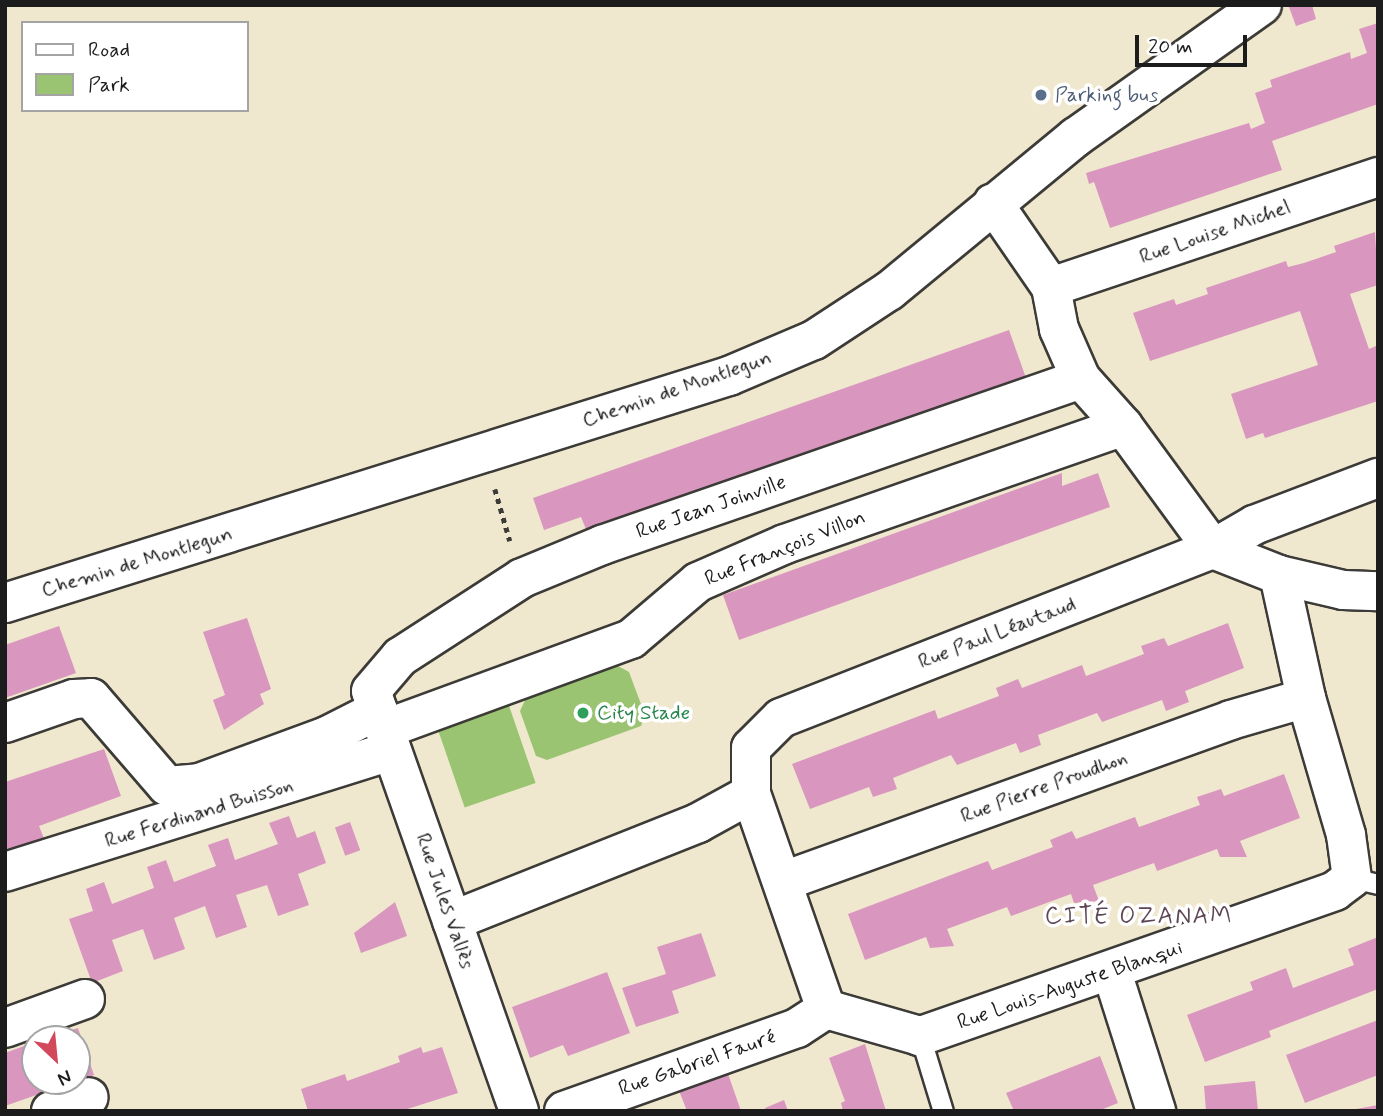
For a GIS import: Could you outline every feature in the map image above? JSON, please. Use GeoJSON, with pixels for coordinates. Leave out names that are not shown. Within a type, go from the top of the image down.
{"type":"FeatureCollection","features":[{"type":"Feature","properties":{"kind":"street","name":"Chemin de Montlegun"},"geometry":{"type":"LineString","coordinates":[[5,603],[729,376],[814,340],[890,291],[993,203],[1262,5]]}},
{"type":"Feature","properties":{"kind":"street","name":"Rue Louise Michel"},"geometry":{"type":"LineString","coordinates":[[1051,287],[1378,177]]}},
{"type":"Feature","properties":{"kind":"street"},"geometry":{"type":"LineString","coordinates":[[993,203],[1051,287],[1059,329],[1081,379],[1123,426],[1213,549],[1279,575],[1343,590],[1378,591]]}},
{"type":"Feature","properties":{"kind":"street","name":"Rue Jean Joinville"},"geometry":{"type":"LineString","coordinates":[[382,720],[400,657],[522,578],[602,545],[1081,379]]}},
{"type":"Feature","properties":{"kind":"street","name":"Rue François Villon"},"geometry":{"type":"LineString","coordinates":[[382,720],[631,639],[698,582],[785,544],[1123,426]]}},
{"type":"Feature","properties":{"kind":"street","name":"Rue Paul Léautaud"},"geometry":{"type":"LineString","coordinates":[[751,794],[751,748],[781,718],[1213,549],[1254,525],[1378,478]]}},
{"type":"Feature","properties":{"kind":"street","name":"Rue Louis-Auguste Blanqui"},"geometry":{"type":"LineString","coordinates":[[920,1036],[1112,972],[1365,881],[1346,835],[1306,698],[1279,575]]}},
{"type":"Feature","properties":{"kind":"street"},"geometry":{"type":"LineString","coordinates":[[5,723],[74,699],[91,698],[167,786],[199,783],[327,736],[382,720]]}},
{"type":"Feature","properties":{"kind":"street","name":"Rue Pierre Proudhon"},"geometry":{"type":"LineString","coordinates":[[784,881],[1231,720],[1306,698]]}},
{"type":"Feature","properties":{"kind":"street","name":"Rue Ferdinand Buisson"},"geometry":{"type":"LineString","coordinates":[[5,872],[382,720]]}},
{"type":"Feature","properties":{"kind":"street","name":"Rue Jules Vallès"},"geometry":{"type":"LineString","coordinates":[[382,720],[519,1111]]}},
{"type":"Feature","properties":{"kind":"street"},"geometry":{"type":"LineString","coordinates":[[452,921],[698,823],[751,794],[784,881],[826,1009],[920,1036]]}},
{"type":"Feature","properties":{"kind":"street"},"geometry":{"type":"LineString","coordinates":[[1112,972],[1156,1111]]}},
{"type":"Feature","properties":{"kind":"street"},"geometry":{"type":"LineString","coordinates":[[5,1028],[85,999]]}},
{"type":"Feature","properties":{"kind":"street","name":"Rue Gabriel Fauré"},"geometry":{"type":"LineString","coordinates":[[588,1107],[797,1028],[826,1009]]}},
{"type":"Feature","properties":{"kind":"street"},"geometry":{"type":"LineString","coordinates":[[51,1111],[89,1097]]}},
{"type":"Feature","properties":{"kind":"lane"},"geometry":{"type":"LineString","coordinates":[[920,1036],[943,1111]]}},
{"type":"Feature","properties":{"kind":"path"},"geometry":{"type":"LineString","coordinates":[[484,452],[522,578]]}},
{"type":"Feature","properties":{"kind":"green space","name":"City Stade"},"geometry":{"type":"Polygon","coordinates":[[[618,666],[629,672],[645,715],[641,726],[547,760],[536,756],[520,711],[526,698],[618,666]]]}},
{"type":"Feature","properties":{"kind":"green space"},"geometry":{"type":"Polygon","coordinates":[[[506,697],[536,783],[465,807],[435,721],[506,697]]]}},
{"type":"Feature","properties":{"kind":"building"},"geometry":{"type":"Polygon","coordinates":[[[1312,5],[1316,19],[1296,26],[1289,7],[1312,5]]]}},
{"type":"Feature","properties":{"kind":"building"},"geometry":{"type":"Polygon","coordinates":[[[1378,23],[1378,104],[1272,141],[1282,170],[1110,228],[1094,182],[1089,184],[1086,173],[1249,123],[1251,129],[1265,123],[1255,93],[1272,87],[1270,80],[1350,52],[1351,59],[1367,53],[1359,29],[1378,23]]]}},
{"type":"Feature","properties":{"kind":"building"},"geometry":{"type":"Polygon","coordinates":[[[1375,232],[1378,285],[1350,294],[1369,349],[1378,345],[1378,401],[1265,438],[1263,433],[1246,439],[1231,394],[1318,365],[1300,311],[1150,361],[1133,313],[1174,299],[1176,305],[1208,294],[1206,288],[1286,261],[1288,267],[1304,263],[1336,252],[1334,246],[1375,232]]]}},
{"type":"Feature","properties":{"kind":"building"},"geometry":{"type":"Polygon","coordinates":[[[1009,330],[1026,378],[588,534],[581,517],[544,530],[533,498],[1009,330]]]}},
{"type":"Feature","properties":{"kind":"building"},"geometry":{"type":"Polygon","coordinates":[[[1062,473],[1062,486],[1098,473],[1110,507],[739,640],[723,595],[1062,473]]]}},
{"type":"Feature","properties":{"kind":"building"},"geometry":{"type":"Polygon","coordinates":[[[247,618],[271,689],[260,694],[264,704],[224,730],[213,700],[225,695],[203,632],[247,618]]]}},
{"type":"Feature","properties":{"kind":"building"},"geometry":{"type":"Polygon","coordinates":[[[1228,623],[1244,668],[1185,691],[1189,702],[1166,711],[1162,700],[1102,722],[1097,713],[1038,735],[1041,745],[1020,753],[1016,743],[957,765],[951,755],[893,778],[897,789],[873,797],[869,787],[810,809],[792,764],[935,710],[938,719],[999,696],[996,688],[1018,679],[1022,688],[1082,665],[1086,676],[1144,654],[1141,646],[1164,638],[1168,646],[1228,623]]]}},
{"type":"Feature","properties":{"kind":"building"},"geometry":{"type":"Polygon","coordinates":[[[59,626],[76,673],[5,698],[5,645],[59,626]]]}},
{"type":"Feature","properties":{"kind":"building"},"geometry":{"type":"Polygon","coordinates":[[[104,749],[121,796],[39,826],[45,841],[5,849],[5,782],[104,749]]]}},
{"type":"Feature","properties":{"kind":"building"},"geometry":{"type":"Polygon","coordinates":[[[1284,774],[1300,818],[1240,841],[1247,857],[1220,857],[1217,849],[1157,871],[1154,863],[1093,885],[1099,901],[1074,903],[1071,894],[1011,916],[1007,907],[947,929],[954,946],[930,948],[926,937],[865,960],[848,914],[988,861],[992,870],[1053,847],[1050,840],[1072,831],[1076,839],[1135,817],[1139,827],[1200,805],[1197,797],[1221,789],[1224,796],[1284,774]]]}},
{"type":"Feature","properties":{"kind":"building"},"geometry":{"type":"Polygon","coordinates":[[[289,816],[297,838],[315,831],[326,863],[298,874],[309,905],[278,916],[267,885],[236,895],[247,927],[216,938],[205,906],[174,918],[185,949],[154,960],[143,929],[112,940],[123,971],[92,983],[69,919],[93,911],[86,889],[104,882],[112,904],[154,888],[147,867],[166,860],[174,882],[216,866],[208,845],[228,838],[235,860],[278,844],[269,823],[289,816]]]}},
{"type":"Feature","properties":{"kind":"building"},"geometry":{"type":"Polygon","coordinates":[[[350,822],[360,850],[345,856],[335,827],[350,822]]]}},
{"type":"Feature","properties":{"kind":"building"},"geometry":{"type":"Polygon","coordinates":[[[395,902],[407,936],[361,953],[354,933],[395,902]]]}},
{"type":"Feature","properties":{"kind":"building"},"geometry":{"type":"Polygon","coordinates":[[[701,933],[716,976],[672,991],[679,1013],[636,1027],[622,988],[666,974],[657,947],[701,933]]]}},
{"type":"Feature","properties":{"kind":"building"},"geometry":{"type":"Polygon","coordinates":[[[1378,937],[1378,989],[1269,1031],[1271,1037],[1205,1062],[1187,1015],[1253,990],[1250,982],[1286,968],[1293,988],[1354,965],[1348,949],[1378,937]]]}},
{"type":"Feature","properties":{"kind":"building"},"geometry":{"type":"Polygon","coordinates":[[[607,972],[630,1033],[568,1056],[563,1045],[530,1058],[512,1007],[607,972]]]}},
{"type":"Feature","properties":{"kind":"building"},"geometry":{"type":"Polygon","coordinates":[[[1378,1020],[1378,1075],[1305,1103],[1286,1055],[1378,1020]]]}},
{"type":"Feature","properties":{"kind":"building"},"geometry":{"type":"Polygon","coordinates":[[[865,1044],[886,1111],[843,1111],[841,1103],[845,1101],[829,1058],[865,1044]]]}},
{"type":"Feature","properties":{"kind":"building"},"geometry":{"type":"Polygon","coordinates":[[[21,1047],[21,1095],[36,1095],[5,1106],[5,1053],[21,1047]]]}},
{"type":"Feature","properties":{"kind":"building"},"geometry":{"type":"Polygon","coordinates":[[[421,1047],[423,1053],[442,1047],[458,1093],[401,1111],[308,1111],[301,1089],[345,1074],[347,1081],[400,1062],[398,1056],[421,1047]]]}},
{"type":"Feature","properties":{"kind":"building"},"geometry":{"type":"Polygon","coordinates":[[[1100,1056],[1118,1103],[1098,1111],[1014,1111],[1006,1093],[1100,1056]]]}},
{"type":"Feature","properties":{"kind":"building"},"geometry":{"type":"Polygon","coordinates":[[[727,1071],[741,1111],[687,1111],[678,1088],[727,1071]]]}},
{"type":"Feature","properties":{"kind":"building"},"geometry":{"type":"Polygon","coordinates":[[[1255,1081],[1258,1111],[1206,1111],[1204,1086],[1255,1081]]]}},
{"type":"Feature","properties":{"kind":"building"},"geometry":{"type":"Polygon","coordinates":[[[784,1100],[788,1111],[766,1111],[765,1108],[784,1100]]]}},
{"type":"Feature","properties":{"kind":"building"},"geometry":{"type":"Polygon","coordinates":[[[1378,1105],[1378,1111],[1356,1111],[1356,1109],[1378,1105]]]}},
{"type":"Feature","properties":{"kind":"place","name":"Parking bus"},"geometry":{"type":"Point","coordinates":[1041,95]}},
{"type":"Feature","properties":{"kind":"place","name":"City Stade"},"geometry":{"type":"Point","coordinates":[583,713]}},
{"type":"Feature","properties":{"kind":"district","name":"CITÉ OZANAM"},"geometry":{"type":"Point","coordinates":[1139,917]}}]}
